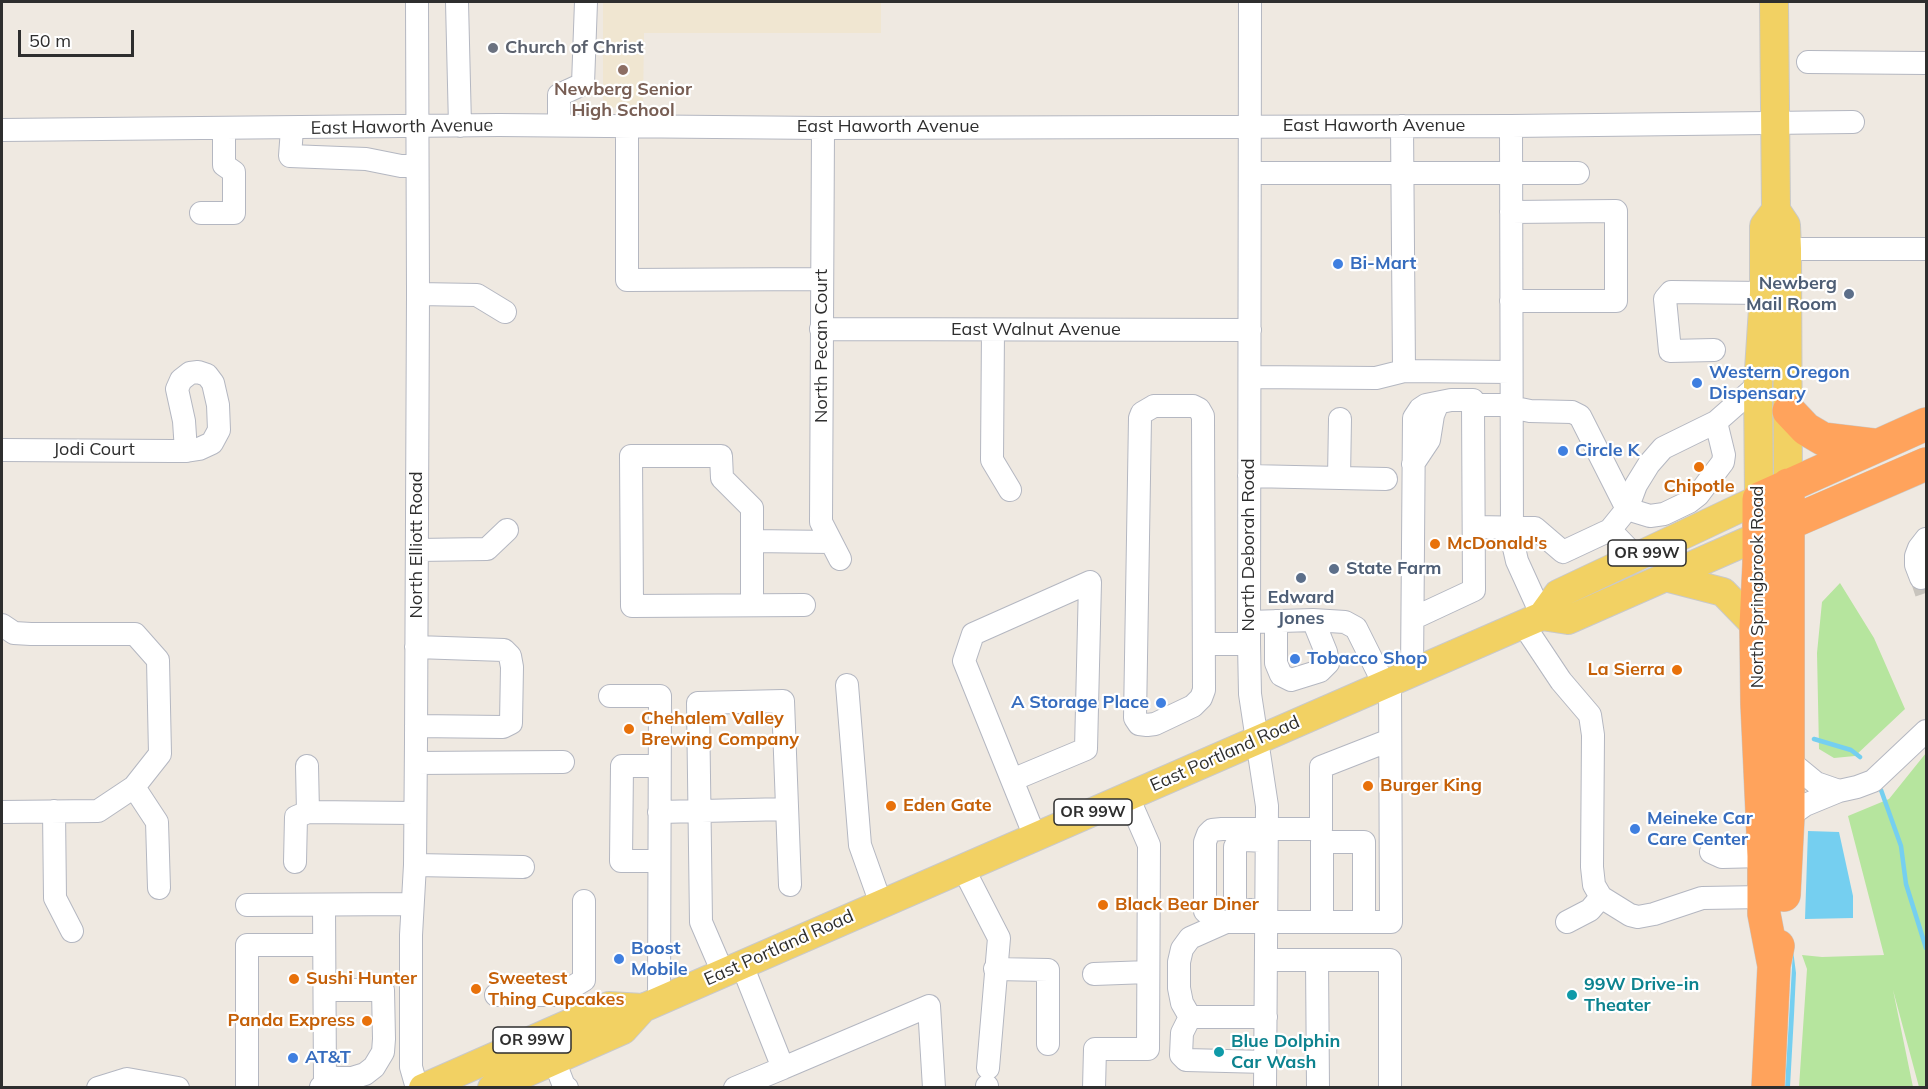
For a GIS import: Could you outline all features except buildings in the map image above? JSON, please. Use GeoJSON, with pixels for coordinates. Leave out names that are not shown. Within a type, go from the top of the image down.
{"type":"FeatureCollection","features":[{"type":"Feature","properties":{"kind":"highway"},"geometry":{"type":"LineString","coordinates":[[1788,411],[1806,429],[1823,439],[1878,445]]}},
{"type":"Feature","properties":{"kind":"highway","name":"East Portland Road"},"geometry":{"type":"LineString","coordinates":[[1759,499],[1926,424]]}},
{"type":"Feature","properties":{"kind":"highway","name":"East Portland Road"},"geometry":{"type":"LineString","coordinates":[[1773,530],[1926,464]]}},
{"type":"Feature","properties":{"kind":"highway","name":"North Springbrook Road"},"geometry":{"type":"LineString","coordinates":[[1764,856],[1756,626],[1773,530],[1788,485]]}},
{"type":"Feature","properties":{"kind":"highway","name":"North Springbrook Road"},"geometry":{"type":"LineString","coordinates":[[1759,499],[1773,530],[1788,760],[1788,817],[1774,905],[1774,966],[1768,1088]]}},
{"type":"Feature","properties":{"kind":"highway"},"geometry":{"type":"LineString","coordinates":[[1764,856],[1774,856],[1774,905]]}},
{"type":"Feature","properties":{"kind":"main road","name":"North Springbrook Road"},"geometry":{"type":"LineString","coordinates":[[1774,2],[1776,210],[1786,225],[1787,249],[1788,485]]}},
{"type":"Feature","properties":{"kind":"main road","name":"North Springbrook Road"},"geometry":{"type":"LineString","coordinates":[[1759,499],[1758,385],[1764,293],[1764,226],[1776,210]]}},
{"type":"Feature","properties":{"kind":"main road","name":"East Portland Road"},"geometry":{"type":"LineString","coordinates":[[492,1088],[623,1030],[651,1004],[1533,620],[1558,594],[1759,499]]}},
{"type":"Feature","properties":{"kind":"main road","name":"East Portland Road"},"geometry":{"type":"LineString","coordinates":[[1533,620],[1568,620],[1773,530]]}},
{"type":"Feature","properties":{"kind":"main road"},"geometry":{"type":"LineString","coordinates":[[1665,577],[1723,592],[1756,626]]}},
{"type":"Feature","properties":{"kind":"main road","name":"East Portland Road"},"geometry":{"type":"LineString","coordinates":[[423,1088],[609,1006],[651,1004]]}},
{"type":"Feature","properties":{"kind":"street","name":"North Elliott Road"},"geometry":{"type":"LineString","coordinates":[[417,2],[416,763],[411,1067],[417,1088]]}},
{"type":"Feature","properties":{"kind":"street"},"geometry":{"type":"LineString","coordinates":[[458,2],[460,126]]}},
{"type":"Feature","properties":{"kind":"street"},"geometry":{"type":"LineString","coordinates":[[558,125],[558,95],[583,84],[586,2]]}},
{"type":"Feature","properties":{"kind":"street","name":"North Deborah Road"},"geometry":{"type":"LineString","coordinates":[[1250,2],[1249,633],[1250,694],[1268,806],[1265,1088]]}},
{"type":"Feature","properties":{"kind":"street"},"geometry":{"type":"LineString","coordinates":[[1808,62],[1926,63]]}},
{"type":"Feature","properties":{"kind":"street","name":"East Haworth Avenue"},"geometry":{"type":"LineString","coordinates":[[2,130],[558,125],[824,128],[1511,126],[1853,122]]}},
{"type":"Feature","properties":{"kind":"street"},"geometry":{"type":"LineString","coordinates":[[627,125],[627,280],[822,279]]}},
{"type":"Feature","properties":{"kind":"street"},"geometry":{"type":"LineString","coordinates":[[1402,126],[1404,371]]}},
{"type":"Feature","properties":{"kind":"street"},"geometry":{"type":"LineString","coordinates":[[1511,126],[1512,539],[1533,620],[1561,681],[1590,715],[1593,735],[1592,867],[1594,885],[1601,897],[1630,915],[1638,917],[1702,898],[1774,905]]}},
{"type":"Feature","properties":{"kind":"street","name":"North Pecan Court"},"geometry":{"type":"LineString","coordinates":[[752,541],[836,550],[821,522],[824,128]]}},
{"type":"Feature","properties":{"kind":"street"},"geometry":{"type":"LineString","coordinates":[[201,213],[234,213],[234,172],[224,165],[224,129]]}},
{"type":"Feature","properties":{"kind":"street"},"geometry":{"type":"LineString","coordinates":[[292,129],[290,156],[366,159],[400,166],[417,166]]}},
{"type":"Feature","properties":{"kind":"street"},"geometry":{"type":"LineString","coordinates":[[1250,172],[1578,173]]}},
{"type":"Feature","properties":{"kind":"street"},"geometry":{"type":"LineString","coordinates":[[1511,212],[1616,211],[1616,301],[1511,301]]}},
{"type":"Feature","properties":{"kind":"street"},"geometry":{"type":"LineString","coordinates":[[1787,249],[1926,249]]}},
{"type":"Feature","properties":{"kind":"street"},"geometry":{"type":"LineString","coordinates":[[1714,350],[1670,351],[1665,298],[1671,292],[1764,293]]}},
{"type":"Feature","properties":{"kind":"street"},"geometry":{"type":"LineString","coordinates":[[418,294],[477,295],[506,312]]}},
{"type":"Feature","properties":{"kind":"street","name":"East Walnut Avenue"},"geometry":{"type":"LineString","coordinates":[[821,329],[1250,330]]}},
{"type":"Feature","properties":{"kind":"street"},"geometry":{"type":"LineString","coordinates":[[993,330],[992,460],[1010,490]]}},
{"type":"Feature","properties":{"kind":"street"},"geometry":{"type":"LineString","coordinates":[[1250,377],[1376,378],[1404,371],[1512,372]]}},
{"type":"Feature","properties":{"kind":"street"},"geometry":{"type":"LineString","coordinates":[[1474,527],[1535,528],[1563,552],[1610,530],[1627,509],[1645,471],[1663,447],[1716,422],[1758,385]]}},
{"type":"Feature","properties":{"kind":"street"},"geometry":{"type":"LineString","coordinates":[[1267,835],[1238,842],[1235,847],[1235,901],[1241,910],[1267,916],[1323,922],[1391,922],[1390,740],[1395,679],[1414,618],[1415,415],[1423,407],[1438,403],[1451,400],[1473,400],[1474,590],[1414,618]]}},
{"type":"Feature","properties":{"kind":"street"},"geometry":{"type":"LineString","coordinates":[[1473,405],[1512,407],[1530,411],[1572,412],[1580,416],[1627,509],[1650,516],[1664,514],[1689,502],[1698,495],[1723,462],[1724,455],[1716,422]]}},
{"type":"Feature","properties":{"kind":"street"},"geometry":{"type":"LineString","coordinates":[[1154,406],[1193,406],[1200,409],[1203,416],[1205,644],[1204,690],[1201,699],[1193,706],[1155,724],[1139,724],[1135,718],[1140,418],[1142,413],[1154,406]]}},
{"type":"Feature","properties":{"kind":"street"},"geometry":{"type":"LineString","coordinates":[[1339,478],[1340,419]]}},
{"type":"Feature","properties":{"kind":"street","name":"Jodi Court"},"geometry":{"type":"LineString","coordinates":[[2,450],[186,451]]}},
{"type":"Feature","properties":{"kind":"street"},"geometry":{"type":"LineString","coordinates":[[752,605],[752,508],[722,478],[721,456],[631,456],[632,606],[804,605]]}},
{"type":"Feature","properties":{"kind":"street"},"geometry":{"type":"LineString","coordinates":[[1250,476],[1386,479]]}},
{"type":"Feature","properties":{"kind":"street"},"geometry":{"type":"LineString","coordinates":[[417,550],[487,549],[507,530]]}},
{"type":"Feature","properties":{"kind":"street"},"geometry":{"type":"LineString","coordinates":[[1610,530],[1637,558]]}},
{"type":"Feature","properties":{"kind":"street"},"geometry":{"type":"LineString","coordinates":[[1921,578],[1916,565],[1916,556],[1918,548],[1926,539]]}},
{"type":"Feature","properties":{"kind":"street"},"geometry":{"type":"LineString","coordinates":[[1012,780],[1086,748],[1090,582],[973,634],[964,661],[1012,780],[1035,837]]}},
{"type":"Feature","properties":{"kind":"street"},"geometry":{"type":"LineString","coordinates":[[1276,621],[1276,663],[1281,675],[1291,680],[1320,671],[1328,663],[1313,620]]}},
{"type":"Feature","properties":{"kind":"street"},"geometry":{"type":"LineString","coordinates":[[1205,644],[1249,633],[1276,621],[1345,622],[1356,628],[1395,679]]}},
{"type":"Feature","properties":{"kind":"street"},"geometry":{"type":"LineString","coordinates":[[2,625],[14,633],[135,634],[158,660],[160,754],[134,787],[98,811],[2,812]]}},
{"type":"Feature","properties":{"kind":"street"},"geometry":{"type":"LineString","coordinates":[[416,647],[504,650],[510,656],[512,667],[511,723],[503,727],[416,726]]}},
{"type":"Feature","properties":{"kind":"street"},"geometry":{"type":"LineString","coordinates":[[847,685],[860,845],[881,904]]}},
{"type":"Feature","properties":{"kind":"street"},"geometry":{"type":"LineString","coordinates":[[610,696],[660,696],[659,861],[651,1004]]}},
{"type":"Feature","properties":{"kind":"street"},"geometry":{"type":"LineString","coordinates":[[783,1068],[732,969],[701,922],[698,703],[783,701],[790,885]]}},
{"type":"Feature","properties":{"kind":"street"},"geometry":{"type":"LineString","coordinates":[[1788,817],[1805,805],[1839,791],[1873,781],[1926,730]]}},
{"type":"Feature","properties":{"kind":"street"},"geometry":{"type":"LineString","coordinates":[[1323,922],[1321,767],[1390,740]]}},
{"type":"Feature","properties":{"kind":"street"},"geometry":{"type":"LineString","coordinates":[[1788,760],[1816,783],[1839,791]]}},
{"type":"Feature","properties":{"kind":"street"},"geometry":{"type":"LineString","coordinates":[[416,763],[563,762]]}},
{"type":"Feature","properties":{"kind":"street"},"geometry":{"type":"LineString","coordinates":[[307,766],[308,812]]}},
{"type":"Feature","properties":{"kind":"street"},"geometry":{"type":"LineString","coordinates":[[659,766],[622,766],[621,849],[621,861],[659,861]]}},
{"type":"Feature","properties":{"kind":"street"},"geometry":{"type":"LineString","coordinates":[[134,787],[157,822],[159,888]]}},
{"type":"Feature","properties":{"kind":"street"},"geometry":{"type":"LineString","coordinates":[[1094,1088],[1095,1049],[1148,1049],[1149,845],[1128,797]]}},
{"type":"Feature","properties":{"kind":"street"},"geometry":{"type":"LineString","coordinates":[[659,812],[787,809]]}},
{"type":"Feature","properties":{"kind":"street"},"geometry":{"type":"LineString","coordinates":[[54,812],[55,898],[72,931]]}},
{"type":"Feature","properties":{"kind":"street"},"geometry":{"type":"LineString","coordinates":[[295,862],[296,817],[308,812],[415,813]]}},
{"type":"Feature","properties":{"kind":"street"},"geometry":{"type":"LineString","coordinates":[[1190,1017],[1182,1003],[1179,971],[1182,949],[1205,911],[1205,842],[1212,830],[1222,829],[1267,835],[1322,835],[1364,842],[1364,922]]}},
{"type":"Feature","properties":{"kind":"street"},"geometry":{"type":"LineString","coordinates":[[1222,829],[1216,837],[1216,914],[1218,918],[1226,922]]}},
{"type":"Feature","properties":{"kind":"street"},"geometry":{"type":"LineString","coordinates":[[1712,852],[1722,857],[1764,856]]}},
{"type":"Feature","properties":{"kind":"street"},"geometry":{"type":"LineString","coordinates":[[415,865],[523,867]]}},
{"type":"Feature","properties":{"kind":"street"},"geometry":{"type":"LineString","coordinates":[[963,868],[999,938],[987,1080]]}},
{"type":"Feature","properties":{"kind":"street"},"geometry":{"type":"LineString","coordinates":[[1567,922],[1590,910],[1601,897]]}},
{"type":"Feature","properties":{"kind":"street"},"geometry":{"type":"LineString","coordinates":[[496,995],[558,995],[584,980],[584,901]]}},
{"type":"Feature","properties":{"kind":"street"},"geometry":{"type":"LineString","coordinates":[[247,905],[412,904]]}},
{"type":"Feature","properties":{"kind":"street"},"geometry":{"type":"LineString","coordinates":[[324,905],[323,1081],[352,1078],[365,1074],[374,1066],[383,1052],[383,990],[325,990]]}},
{"type":"Feature","properties":{"kind":"street"},"geometry":{"type":"LineString","coordinates":[[1205,911],[1216,921],[1226,922],[1267,916]]}},
{"type":"Feature","properties":{"kind":"street"},"geometry":{"type":"LineString","coordinates":[[1190,938],[1226,922]]}},
{"type":"Feature","properties":{"kind":"street"},"geometry":{"type":"LineString","coordinates":[[247,1088],[247,945],[324,945]]}},
{"type":"Feature","properties":{"kind":"street"},"geometry":{"type":"LineString","coordinates":[[1266,960],[1390,960],[1390,1088]]}},
{"type":"Feature","properties":{"kind":"street"},"geometry":{"type":"LineString","coordinates":[[1317,960],[1318,1088]]}},
{"type":"Feature","properties":{"kind":"street"},"geometry":{"type":"LineString","coordinates":[[995,969],[1048,970],[1048,1044]]}},
{"type":"Feature","properties":{"kind":"street"},"geometry":{"type":"LineString","coordinates":[[1094,974],[1148,972]]}},
{"type":"Feature","properties":{"kind":"street"},"geometry":{"type":"LineString","coordinates":[[558,995],[571,1023]]}},
{"type":"Feature","properties":{"kind":"street"},"geometry":{"type":"LineString","coordinates":[[737,1087],[929,1006],[934,1088]]}},
{"type":"Feature","properties":{"kind":"street"},"geometry":{"type":"LineString","coordinates":[[1190,1017],[1266,1017]]}},
{"type":"Feature","properties":{"kind":"street"},"geometry":{"type":"LineString","coordinates":[[1190,1017],[1182,1033],[1181,1055],[1186,1060],[1266,1056]]}},
{"type":"Feature","properties":{"kind":"street"},"geometry":{"type":"LineString","coordinates":[[554,1060],[565,1087]]}},
{"type":"Feature","properties":{"kind":"street"},"geometry":{"type":"LineString","coordinates":[[98,1088],[127,1079],[178,1088]]}},
{"type":"Feature","properties":{"kind":"shaded area","name":"Newberg Senior High School"},"geometry":{"type":"Polygon","coordinates":[[[603,2],[881,2],[881,33],[644,33],[643,107],[603,108],[603,2]]]}},
{"type":"Feature","properties":{"kind":"green space"},"geometry":{"type":"Polygon","coordinates":[[[1840,583],[1874,638],[1905,709],[1855,756],[1834,758],[1819,749],[1817,653],[1822,602],[1840,583]]]}},
{"type":"Feature","properties":{"kind":"green space"},"geometry":{"type":"Polygon","coordinates":[[[1926,753],[1926,1087],[1919,1087],[1893,990],[1913,1087],[1799,1087],[1807,969],[1802,955],[1822,957],[1884,955],[1848,816],[1889,799],[1926,753]]]}},
{"type":"Feature","properties":{"kind":"water"},"geometry":{"type":"Polygon","coordinates":[[[1808,831],[1839,832],[1853,896],[1853,918],[1805,919],[1808,831]]]}},
{"type":"Feature","properties":{"kind":"water"},"geometry":{"type":"Polygon","coordinates":[[[1793,950],[1796,973],[1790,1087],[1785,1088],[1793,950]]]}},
{"type":"Feature","properties":{"kind":"waterway"},"geometry":{"type":"LineString","coordinates":[[1814,739],[1851,750],[1860,757]]}},
{"type":"Feature","properties":{"kind":"waterway"},"geometry":{"type":"LineString","coordinates":[[1881,790],[1901,846],[1906,884],[1926,948]]}},
{"type":"Feature","properties":{"kind":"tunnel"},"geometry":{"type":"LineString","coordinates":[[1921,578],[1926,593]]}},
{"type":"Feature","properties":{"kind":"place","name":"Church of Christ"},"geometry":{"type":"Point","coordinates":[493,48]}},
{"type":"Feature","properties":{"kind":"place","name":"Newberg Senior High School"},"geometry":{"type":"Point","coordinates":[623,70]}},
{"type":"Feature","properties":{"kind":"place","name":"Bi-Mart"},"geometry":{"type":"Point","coordinates":[1338,264]}},
{"type":"Feature","properties":{"kind":"place","name":"Newberg Mail Room"},"geometry":{"type":"Point","coordinates":[1849,294]}},
{"type":"Feature","properties":{"kind":"place","name":"Western Oregon Dispensary"},"geometry":{"type":"Point","coordinates":[1697,383]}},
{"type":"Feature","properties":{"kind":"place","name":"Circle K"},"geometry":{"type":"Point","coordinates":[1563,451]}},
{"type":"Feature","properties":{"kind":"place","name":"Chipotle"},"geometry":{"type":"Point","coordinates":[1699,467]}},
{"type":"Feature","properties":{"kind":"place","name":"McDonald's"},"geometry":{"type":"Point","coordinates":[1435,544]}},
{"type":"Feature","properties":{"kind":"place","name":"State Farm"},"geometry":{"type":"Point","coordinates":[1334,569]}},
{"type":"Feature","properties":{"kind":"place","name":"Edward Jones"},"geometry":{"type":"Point","coordinates":[1301,578]}},
{"type":"Feature","properties":{"kind":"place","name":"Tobacco Shop"},"geometry":{"type":"Point","coordinates":[1295,659]}},
{"type":"Feature","properties":{"kind":"place","name":"La Sierra"},"geometry":{"type":"Point","coordinates":[1677,670]}},
{"type":"Feature","properties":{"kind":"place","name":"A Storage Place"},"geometry":{"type":"Point","coordinates":[1161,703]}},
{"type":"Feature","properties":{"kind":"place","name":"Chehalem Valley Brewing Company"},"geometry":{"type":"Point","coordinates":[629,729]}},
{"type":"Feature","properties":{"kind":"place","name":"Burger King"},"geometry":{"type":"Point","coordinates":[1368,786]}},
{"type":"Feature","properties":{"kind":"place","name":"Eden Gate"},"geometry":{"type":"Point","coordinates":[891,806]}},
{"type":"Feature","properties":{"kind":"place","name":"Meineke Car Care Center"},"geometry":{"type":"Point","coordinates":[1635,829]}},
{"type":"Feature","properties":{"kind":"place","name":"Black Bear Diner"},"geometry":{"type":"Point","coordinates":[1103,905]}},
{"type":"Feature","properties":{"kind":"place","name":"Boost Mobile"},"geometry":{"type":"Point","coordinates":[619,959]}},
{"type":"Feature","properties":{"kind":"place","name":"Sushi Hunter"},"geometry":{"type":"Point","coordinates":[294,979]}},
{"type":"Feature","properties":{"kind":"place","name":"Sweetest Thing Cupcakes"},"geometry":{"type":"Point","coordinates":[476,989]}},
{"type":"Feature","properties":{"kind":"place","name":"99W Drive-in Theater"},"geometry":{"type":"Point","coordinates":[1572,995]}},
{"type":"Feature","properties":{"kind":"place","name":"Panda Express"},"geometry":{"type":"Point","coordinates":[367,1021]}},
{"type":"Feature","properties":{"kind":"place","name":"Blue Dolphin Car Wash"},"geometry":{"type":"Point","coordinates":[1219,1052]}},
{"type":"Feature","properties":{"kind":"place","name":"AT&T"},"geometry":{"type":"Point","coordinates":[293,1058]}}]}
